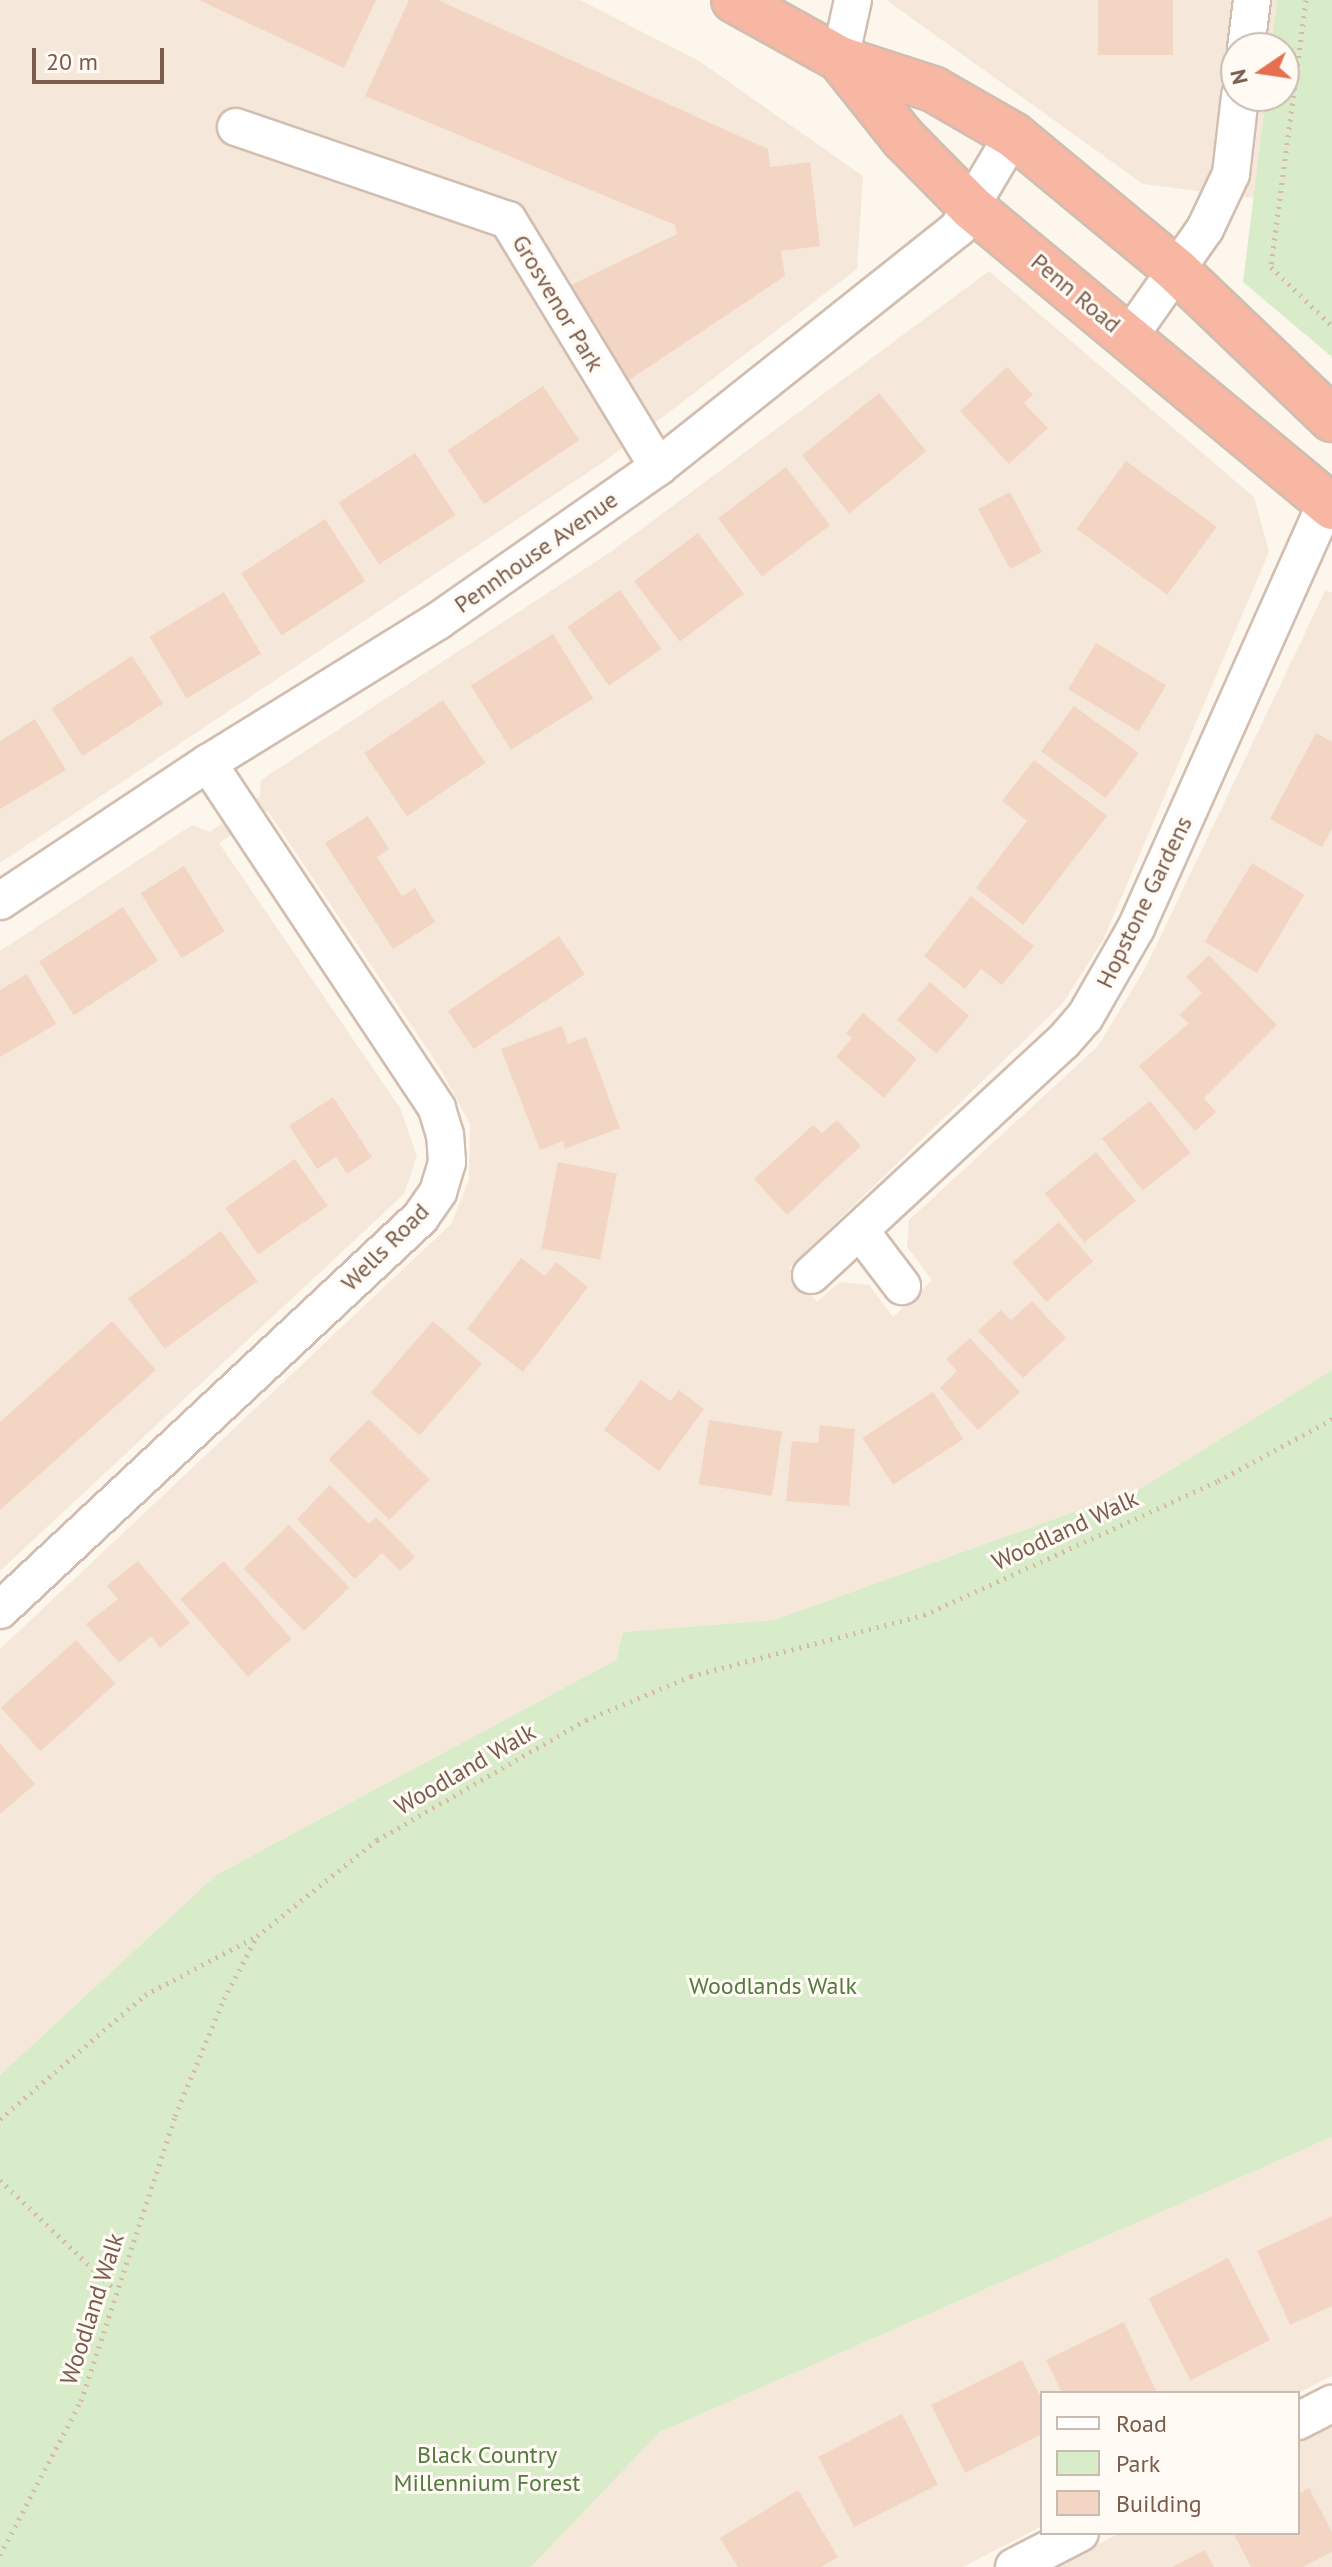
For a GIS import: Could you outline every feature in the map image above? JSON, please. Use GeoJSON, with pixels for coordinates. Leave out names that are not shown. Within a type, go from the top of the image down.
{"type":"FeatureCollection","features":[{"type":"Feature","properties":{"kind":"highway","name":"Penn Road"},"geometry":{"type":"LineString","coordinates":[[734,0],[840,59],[933,89],[1013,135],[1176,270],[1332,419]]}},
{"type":"Feature","properties":{"kind":"highway","name":"Penn Road"},"geometry":{"type":"LineString","coordinates":[[840,59],[903,138],[972,208],[1329,505]]}},
{"type":"Feature","properties":{"kind":"street"},"geometry":{"type":"LineString","coordinates":[[840,59],[853,0]]}},
{"type":"Feature","properties":{"kind":"street"},"geometry":{"type":"LineString","coordinates":[[1248,32],[1252,0]]}},
{"type":"Feature","properties":{"kind":"street"},"geometry":{"type":"LineString","coordinates":[[1129,337],[1205,229],[1231,174],[1238,112]]}},
{"type":"Feature","properties":{"kind":"street","name":"Grosvenor Park"},"geometry":{"type":"LineString","coordinates":[[236,127],[508,220],[658,467]]}},
{"type":"Feature","properties":{"kind":"street","name":"Pennhouse Avenue"},"geometry":{"type":"LineString","coordinates":[[0,901],[208,763],[438,621],[658,467],[958,228],[1013,135]]}},
{"type":"Feature","properties":{"kind":"street","name":"Hopstone Gardens"},"geometry":{"type":"LineString","coordinates":[[811,1275],[1063,1042],[1108,981],[1136,928],[1329,505]]}},
{"type":"Feature","properties":{"kind":"street","name":"Wells Road"},"geometry":{"type":"LineString","coordinates":[[0,1610],[420,1218],[438,1192],[447,1162],[445,1135],[437,1108],[208,763]]}},
{"type":"Feature","properties":{"kind":"street"},"geometry":{"type":"LineString","coordinates":[[861,1232],[902,1286]]}},
{"type":"Feature","properties":{"kind":"street"},"geometry":{"type":"LineString","coordinates":[[1300,2420],[1332,2404]]}},
{"type":"Feature","properties":{"kind":"street"},"geometry":{"type":"LineString","coordinates":[[1014,2567],[1076,2535]]}},
{"type":"Feature","properties":{"kind":"path"},"geometry":{"type":"LineString","coordinates":[[1306,0],[1271,267],[1332,326]]}},
{"type":"Feature","properties":{"kind":"path","name":"Woodland Walk"},"geometry":{"type":"LineString","coordinates":[[0,2555],[81,2401],[115,2290],[175,2116],[224,1999],[257,1936],[377,1840],[586,1720],[691,1676],[924,1615],[1218,1481],[1332,1419]]}},
{"type":"Feature","properties":{"kind":"path"},"geometry":{"type":"LineString","coordinates":[[0,2119],[145,1995],[257,1936]]}},
{"type":"Feature","properties":{"kind":"path"},"geometry":{"type":"LineString","coordinates":[[0,2180],[115,2290]]}},
{"type":"Feature","properties":{"kind":"shaded area"},"geometry":{"type":"Polygon","coordinates":[[[0,0],[580,0],[699,61],[863,176],[857,269],[605,461],[0,863],[0,0]]]}},
{"type":"Feature","properties":{"kind":"shaded area"},"geometry":{"type":"Polygon","coordinates":[[[886,0],[1277,0],[1273,32],[1220,32],[1220,112],[1264,112],[1254,198],[1143,184],[886,0]]]}},
{"type":"Feature","properties":{"kind":"shaded area"},"geometry":{"type":"Polygon","coordinates":[[[989,271],[1254,497],[1269,552],[1103,940],[1063,1003],[789,1268],[817,1302],[840,1282],[869,1285],[893,1317],[932,1280],[907,1247],[909,1220],[1098,1046],[1146,967],[1325,591],[1332,592],[1332,1370],[1143,1487],[774,1620],[623,1632],[616,1660],[216,1875],[0,2075],[0,1649],[451,1224],[469,1180],[470,1124],[440,1068],[268,811],[219,843],[400,1108],[417,1156],[404,1194],[0,1571],[0,951],[192,825],[210,832],[260,796],[261,780],[612,551],[989,271]]]}},
{"type":"Feature","properties":{"kind":"shaded area"},"geometry":{"type":"Polygon","coordinates":[[[1332,2137],[1332,2376],[1300,2392],[1040,2391],[1040,2527],[963,2567],[531,2567],[660,2432],[1332,2137]]]}},
{"type":"Feature","properties":{"kind":"shaded area"},"geometry":{"type":"Polygon","coordinates":[[[1332,2424],[1332,2567],[1055,2567],[1116,2535],[1300,2535],[1300,2440],[1332,2424]]]}},
{"type":"Feature","properties":{"kind":"green space"},"geometry":{"type":"Polygon","coordinates":[[[1277,0],[1332,0],[1332,357],[1243,282],[1264,112],[1300,112],[1300,32],[1273,32],[1277,0]]]}},
{"type":"Feature","properties":{"kind":"green space","name":"Woodlands Walk"},"geometry":{"type":"Polygon","coordinates":[[[1332,1370],[1332,2137],[660,2432],[531,2567],[0,2567],[0,2075],[216,1875],[616,1660],[623,1632],[774,1620],[1143,1487],[1332,1370]]]}},
{"type":"Feature","properties":{"kind":"building"},"geometry":{"type":"Polygon","coordinates":[[[199,0],[376,0],[344,68],[199,0]]]}},
{"type":"Feature","properties":{"kind":"building"},"geometry":{"type":"Polygon","coordinates":[[[409,0],[438,0],[768,149],[770,167],[810,162],[820,246],[781,251],[785,276],[629,380],[569,286],[677,234],[675,225],[365,96],[409,0]]]}},
{"type":"Feature","properties":{"kind":"building"},"geometry":{"type":"Polygon","coordinates":[[[1098,0],[1173,0],[1173,55],[1098,55],[1098,0]]]}},
{"type":"Feature","properties":{"kind":"building"},"geometry":{"type":"Polygon","coordinates":[[[1007,367],[1033,395],[1024,403],[1048,428],[1009,464],[960,411],[1007,367]]]}},
{"type":"Feature","properties":{"kind":"building"},"geometry":{"type":"Polygon","coordinates":[[[543,386],[579,440],[484,504],[448,450],[543,386]]]}},
{"type":"Feature","properties":{"kind":"building"},"geometry":{"type":"Polygon","coordinates":[[[879,393],[926,451],[849,514],[802,455],[879,393]]]}},
{"type":"Feature","properties":{"kind":"building"},"geometry":{"type":"Polygon","coordinates":[[[415,453],[455,515],[379,565],[339,503],[415,453]]]}},
{"type":"Feature","properties":{"kind":"building"},"geometry":{"type":"Polygon","coordinates":[[[1126,461],[1217,527],[1167,595],[1077,529],[1126,461]]]}},
{"type":"Feature","properties":{"kind":"building"},"geometry":{"type":"Polygon","coordinates":[[[786,467],[830,525],[762,576],[718,518],[786,467]]]}},
{"type":"Feature","properties":{"kind":"building"},"geometry":{"type":"Polygon","coordinates":[[[1010,492],[1042,552],[1010,569],[978,509],[1010,492]]]}},
{"type":"Feature","properties":{"kind":"building"},"geometry":{"type":"Polygon","coordinates":[[[325,519],[365,581],[281,636],[241,573],[325,519]]]}},
{"type":"Feature","properties":{"kind":"building"},"geometry":{"type":"Polygon","coordinates":[[[698,533],[744,594],[680,642],[634,581],[698,533]]]}},
{"type":"Feature","properties":{"kind":"building"},"geometry":{"type":"Polygon","coordinates":[[[620,590],[661,649],[609,686],[568,627],[620,590]]]}},
{"type":"Feature","properties":{"kind":"building"},"geometry":{"type":"Polygon","coordinates":[[[224,592],[261,654],[187,699],[149,637],[224,592]]]}},
{"type":"Feature","properties":{"kind":"building"},"geometry":{"type":"Polygon","coordinates":[[[553,634],[593,698],[511,750],[471,685],[553,634]]]}},
{"type":"Feature","properties":{"kind":"building"},"geometry":{"type":"Polygon","coordinates":[[[1096,643],[1166,685],[1138,732],[1068,689],[1096,643]]]}},
{"type":"Feature","properties":{"kind":"building"},"geometry":{"type":"Polygon","coordinates":[[[132,656],[163,704],[83,756],[51,708],[132,656]]]}},
{"type":"Feature","properties":{"kind":"building"},"geometry":{"type":"Polygon","coordinates":[[[443,700],[485,763],[407,816],[364,753],[443,700]]]}},
{"type":"Feature","properties":{"kind":"building"},"geometry":{"type":"Polygon","coordinates":[[[1074,706],[1139,753],[1106,798],[1041,751],[1074,706]]]}},
{"type":"Feature","properties":{"kind":"building"},"geometry":{"type":"Polygon","coordinates":[[[35,719],[66,770],[0,809],[0,741],[35,719]]]}},
{"type":"Feature","properties":{"kind":"building"},"geometry":{"type":"Polygon","coordinates":[[[1316,733],[1332,742],[1332,829],[1322,847],[1270,819],[1316,733]]]}},
{"type":"Feature","properties":{"kind":"building"},"geometry":{"type":"Polygon","coordinates":[[[1034,760],[1107,816],[1023,925],[976,888],[1027,821],[1002,801],[1034,760]]]}},
{"type":"Feature","properties":{"kind":"building"},"geometry":{"type":"Polygon","coordinates":[[[368,816],[389,849],[377,857],[402,896],[415,888],[435,922],[393,949],[325,843],[368,816]]]}},
{"type":"Feature","properties":{"kind":"building"},"geometry":{"type":"Polygon","coordinates":[[[1252,863],[1304,894],[1257,973],[1205,942],[1252,863]]]}},
{"type":"Feature","properties":{"kind":"building"},"geometry":{"type":"Polygon","coordinates":[[[184,866],[225,931],[182,958],[141,893],[184,866]]]}},
{"type":"Feature","properties":{"kind":"building"},"geometry":{"type":"Polygon","coordinates":[[[971,896],[1034,946],[1002,985],[981,969],[965,989],[924,956],[971,896]]]}},
{"type":"Feature","properties":{"kind":"building"},"geometry":{"type":"Polygon","coordinates":[[[123,907],[158,961],[74,1015],[39,961],[123,907]]]}},
{"type":"Feature","properties":{"kind":"building"},"geometry":{"type":"Polygon","coordinates":[[[559,936],[585,974],[474,1049],[448,1011],[559,936]]]}},
{"type":"Feature","properties":{"kind":"building"},"geometry":{"type":"Polygon","coordinates":[[[1209,955],[1277,1025],[1204,1098],[1216,1112],[1195,1131],[1139,1066],[1189,1023],[1179,1015],[1202,993],[1186,977],[1209,955]]]}},
{"type":"Feature","properties":{"kind":"building"},"geometry":{"type":"Polygon","coordinates":[[[27,974],[56,1024],[0,1057],[0,990],[27,974]]]}},
{"type":"Feature","properties":{"kind":"building"},"geometry":{"type":"Polygon","coordinates":[[[930,982],[969,1016],[936,1054],[897,1020],[930,982]]]}},
{"type":"Feature","properties":{"kind":"building"},"geometry":{"type":"Polygon","coordinates":[[[863,1013],[917,1059],[884,1098],[836,1057],[852,1038],[846,1033],[863,1013]]]}},
{"type":"Feature","properties":{"kind":"building"},"geometry":{"type":"Polygon","coordinates":[[[562,1026],[568,1044],[586,1037],[620,1128],[565,1149],[563,1141],[540,1150],[501,1049],[562,1026]]]}},
{"type":"Feature","properties":{"kind":"building"},"geometry":{"type":"Polygon","coordinates":[[[333,1097],[372,1157],[347,1174],[336,1157],[317,1169],[289,1126],[333,1097]]]}},
{"type":"Feature","properties":{"kind":"building"},"geometry":{"type":"Polygon","coordinates":[[[1150,1101],[1191,1153],[1143,1191],[1102,1139],[1150,1101]]]}},
{"type":"Feature","properties":{"kind":"building"},"geometry":{"type":"Polygon","coordinates":[[[837,1120],[861,1146],[787,1215],[754,1179],[813,1125],[822,1133],[837,1120]]]}},
{"type":"Feature","properties":{"kind":"building"},"geometry":{"type":"Polygon","coordinates":[[[1096,1152],[1136,1201],[1084,1242],[1045,1194],[1096,1152]]]}},
{"type":"Feature","properties":{"kind":"building"},"geometry":{"type":"Polygon","coordinates":[[[295,1159],[328,1206],[258,1254],[225,1208],[295,1159]]]}},
{"type":"Feature","properties":{"kind":"building"},"geometry":{"type":"Polygon","coordinates":[[[558,1162],[617,1173],[600,1260],[541,1248],[558,1162]]]}},
{"type":"Feature","properties":{"kind":"building"},"geometry":{"type":"Polygon","coordinates":[[[1059,1222],[1093,1261],[1046,1302],[1012,1263],[1059,1222]]]}},
{"type":"Feature","properties":{"kind":"building"},"geometry":{"type":"Polygon","coordinates":[[[221,1231],[257,1281],[164,1349],[128,1299],[221,1231]]]}},
{"type":"Feature","properties":{"kind":"building"},"geometry":{"type":"Polygon","coordinates":[[[521,1258],[545,1276],[556,1262],[588,1287],[523,1372],[467,1329],[521,1258]]]}},
{"type":"Feature","properties":{"kind":"building"},"geometry":{"type":"Polygon","coordinates":[[[1032,1301],[1066,1338],[1023,1378],[978,1331],[1001,1310],[1011,1320],[1032,1301]]]}},
{"type":"Feature","properties":{"kind":"building"},"geometry":{"type":"Polygon","coordinates":[[[112,1321],[156,1370],[0,1510],[0,1422],[112,1321]]]}},
{"type":"Feature","properties":{"kind":"building"},"geometry":{"type":"Polygon","coordinates":[[[433,1321],[482,1364],[420,1435],[371,1393],[433,1321]]]}},
{"type":"Feature","properties":{"kind":"building"},"geometry":{"type":"Polygon","coordinates":[[[970,1338],[1020,1392],[978,1430],[940,1388],[957,1371],[946,1359],[970,1338]]]}},
{"type":"Feature","properties":{"kind":"building"},"geometry":{"type":"Polygon","coordinates":[[[641,1380],[671,1401],[679,1390],[704,1409],[659,1471],[604,1430],[641,1380]]]}},
{"type":"Feature","properties":{"kind":"building"},"geometry":{"type":"Polygon","coordinates":[[[933,1392],[963,1439],[893,1485],[863,1438],[933,1392]]]}},
{"type":"Feature","properties":{"kind":"building"},"geometry":{"type":"Polygon","coordinates":[[[369,1419],[430,1480],[390,1520],[329,1459],[369,1419]]]}},
{"type":"Feature","properties":{"kind":"building"},"geometry":{"type":"Polygon","coordinates":[[[709,1420],[782,1432],[772,1496],[699,1484],[709,1420]]]}},
{"type":"Feature","properties":{"kind":"building"},"geometry":{"type":"Polygon","coordinates":[[[820,1425],[855,1429],[849,1506],[786,1501],[792,1441],[818,1443],[820,1425]]]}},
{"type":"Feature","properties":{"kind":"building"},"geometry":{"type":"Polygon","coordinates":[[[330,1485],[369,1524],[376,1517],[415,1557],[400,1571],[382,1553],[355,1579],[297,1519],[330,1485]]]}},
{"type":"Feature","properties":{"kind":"building"},"geometry":{"type":"Polygon","coordinates":[[[289,1525],[349,1588],[304,1631],[244,1569],[289,1525]]]}},
{"type":"Feature","properties":{"kind":"building"},"geometry":{"type":"Polygon","coordinates":[[[138,1561],[190,1623],[160,1648],[151,1636],[119,1663],[86,1624],[118,1599],[107,1586],[138,1561]]]}},
{"type":"Feature","properties":{"kind":"building"},"geometry":{"type":"Polygon","coordinates":[[[224,1561],[292,1639],[248,1677],[180,1599],[224,1561]]]}},
{"type":"Feature","properties":{"kind":"building"},"geometry":{"type":"Polygon","coordinates":[[[76,1640],[115,1684],[40,1751],[1,1708],[76,1640]]]}},
{"type":"Feature","properties":{"kind":"building"},"geometry":{"type":"Polygon","coordinates":[[[0,1743],[35,1784],[0,1814],[0,1743]]]}},
{"type":"Feature","properties":{"kind":"building"},"geometry":{"type":"Polygon","coordinates":[[[1332,2216],[1332,2306],[1290,2325],[1257,2251],[1332,2216]]]}},
{"type":"Feature","properties":{"kind":"building"},"geometry":{"type":"Polygon","coordinates":[[[1228,2258],[1270,2340],[1190,2380],[1149,2298],[1228,2258]]]}},
{"type":"Feature","properties":{"kind":"building"},"geometry":{"type":"Polygon","coordinates":[[[1124,2322],[1156,2391],[1061,2391],[1046,2360],[1124,2322]]]}},
{"type":"Feature","properties":{"kind":"building"},"geometry":{"type":"Polygon","coordinates":[[[1022,2360],[1040,2396],[1040,2435],[965,2473],[931,2405],[1022,2360]]]}},
{"type":"Feature","properties":{"kind":"building"},"geometry":{"type":"Polygon","coordinates":[[[902,2414],[938,2484],[854,2527],[818,2457],[902,2414]]]}},
{"type":"Feature","properties":{"kind":"building"},"geometry":{"type":"Polygon","coordinates":[[[1309,2488],[1332,2532],[1332,2552],[1303,2567],[1251,2567],[1234,2535],[1300,2535],[1300,2493],[1309,2488]]]}},
{"type":"Feature","properties":{"kind":"building"},"geometry":{"type":"Polygon","coordinates":[[[798,2490],[838,2557],[821,2567],[738,2567],[720,2538],[798,2490]]]}},
{"type":"Feature","properties":{"kind":"building"},"geometry":{"type":"Polygon","coordinates":[[[1205,2550],[1214,2567],[1172,2567],[1205,2550]]]}},
{"type":"Feature","properties":{"kind":"park label","name":"Black Country Millennium Forest"},"geometry":{"type":"Point","coordinates":[487,2469]}}]}
